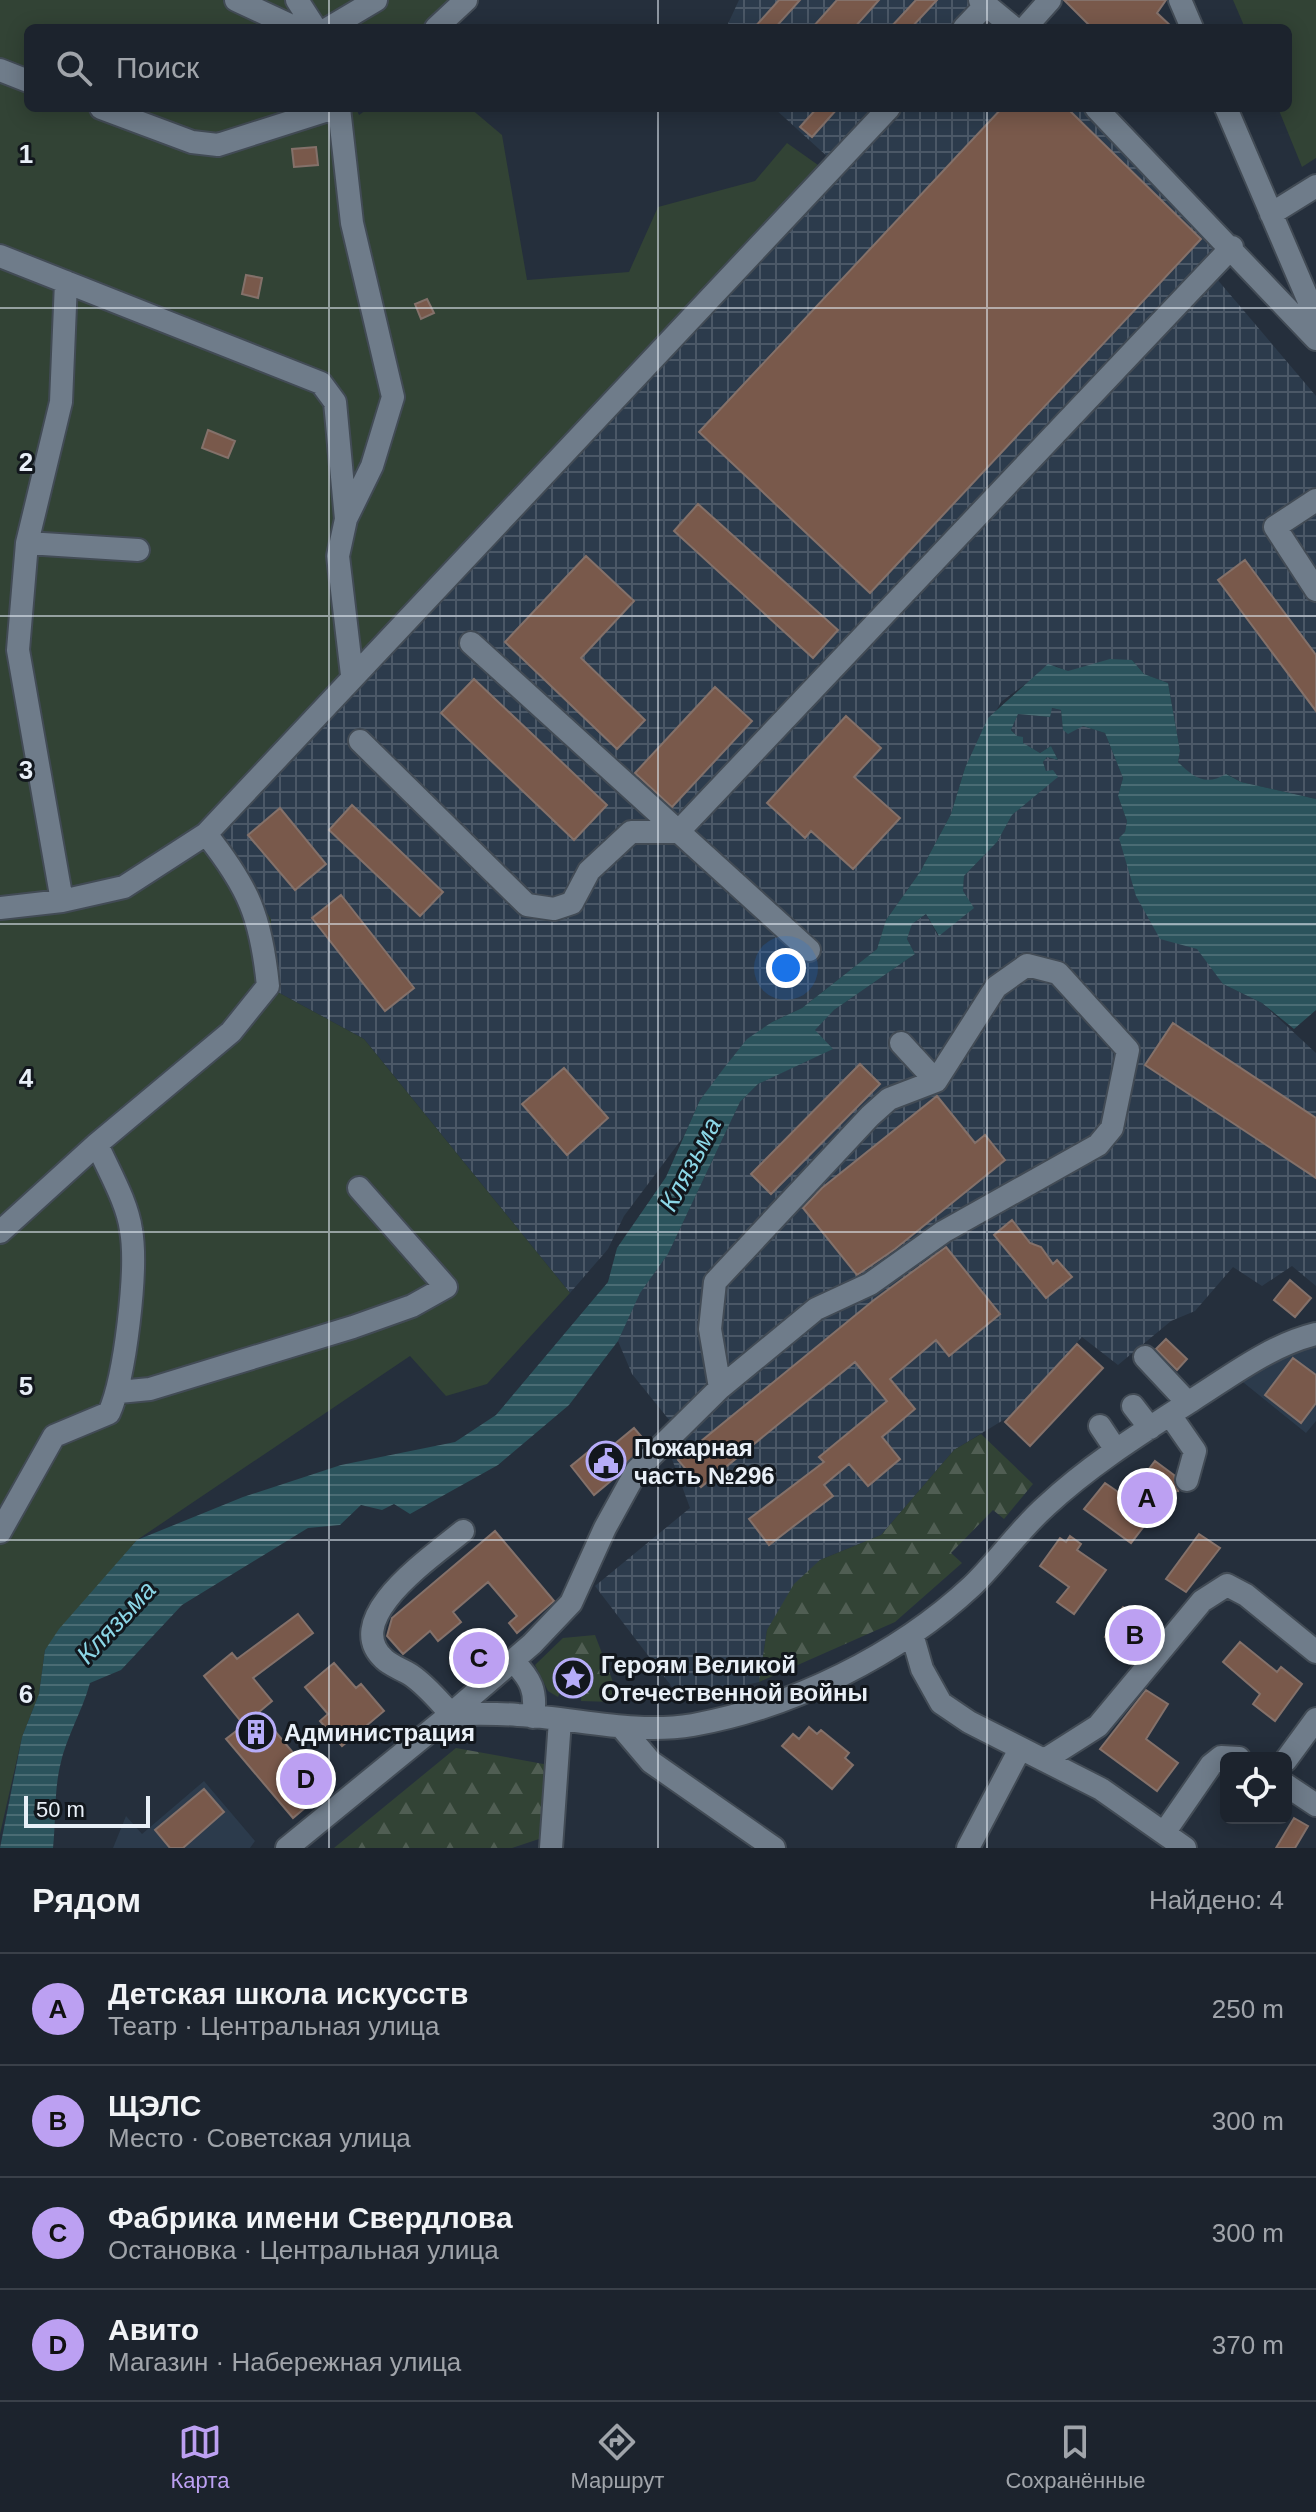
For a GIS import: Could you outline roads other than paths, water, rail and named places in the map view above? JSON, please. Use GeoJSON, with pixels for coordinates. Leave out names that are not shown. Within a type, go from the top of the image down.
{"type":"FeatureCollection","features":[{"type":"Feature","properties":{"kind":"street"},"geometry":{"type":"LineString","coordinates":[[236,0],[303,24]]}},
{"type":"Feature","properties":{"kind":"street"},"geometry":{"type":"LineString","coordinates":[[297,0],[309,24]]}},
{"type":"Feature","properties":{"kind":"street"},"geometry":{"type":"LineString","coordinates":[[318,24],[376,0]]}},
{"type":"Feature","properties":{"kind":"street"},"geometry":{"type":"LineString","coordinates":[[440,24],[466,0]]}},
{"type":"Feature","properties":{"kind":"street"},"geometry":{"type":"LineString","coordinates":[[1029,24],[1050,0]]}},
{"type":"Feature","properties":{"kind":"street"},"geometry":{"type":"LineString","coordinates":[[1180,0],[1190,24]]}},
{"type":"Feature","properties":{"kind":"street"},"geometry":{"type":"LineString","coordinates":[[967,24],[983,2],[1009,24]]}},
{"type":"Feature","properties":{"kind":"street"},"geometry":{"type":"LineString","coordinates":[[0,70],[24,79]]}},
{"type":"Feature","properties":{"kind":"street"},"geometry":{"type":"LineString","coordinates":[[112,112],[192,142],[218,145],[324,112]]}},
{"type":"Feature","properties":{"kind":"street"},"geometry":{"type":"LineString","coordinates":[[338,112],[352,223],[393,397],[372,466],[346,519],[338,556],[352,675]]}},
{"type":"Feature","properties":{"kind":"street"},"geometry":{"type":"LineString","coordinates":[[0,908],[62,901],[124,887],[206,834],[352,675],[885,112]]}},
{"type":"Feature","properties":{"kind":"street"},"geometry":{"type":"LineString","coordinates":[[1100,112],[1232,247],[1316,339]]}},
{"type":"Feature","properties":{"kind":"street"},"geometry":{"type":"LineString","coordinates":[[1228,112],[1316,318]]}},
{"type":"Feature","properties":{"kind":"street"},"geometry":{"type":"LineString","coordinates":[[1271,214],[1316,186]]}},
{"type":"Feature","properties":{"kind":"street"},"geometry":{"type":"LineString","coordinates":[[360,741],[527,905],[554,909],[572,903],[589,871],[631,832],[678,832],[1232,247]]}},
{"type":"Feature","properties":{"kind":"street"},"geometry":{"type":"LineString","coordinates":[[0,256],[321,383],[335,402],[346,519]]}},
{"type":"Feature","properties":{"kind":"street"},"geometry":{"type":"LineString","coordinates":[[62,901],[18,650],[27,543],[61,402],[66,282]]}},
{"type":"Feature","properties":{"kind":"street"},"geometry":{"type":"LineString","coordinates":[[1316,500],[1275,527],[1316,590]]}},
{"type":"Feature","properties":{"kind":"street"},"geometry":{"type":"LineString","coordinates":[[27,543],[138,550]]}},
{"type":"Feature","properties":{"kind":"street"},"geometry":{"type":"LineString","coordinates":[[471,643],[809,950]]}},
{"type":"Feature","properties":{"kind":"street"},"geometry":{"type":"LineString","coordinates":[[0,1232],[97,1144],[231,1032],[268,986],[257,913],[237,874],[206,834]]}},
{"type":"Feature","properties":{"kind":"street"},"geometry":{"type":"LineString","coordinates":[[287,1848],[513,1661],[571,1603],[605,1528],[637,1470],[720,1388],[816,1309],[870,1284],[943,1232],[1098,1145],[1112,1128],[1128,1050],[1058,973],[1027,965],[996,987],[936,1081],[889,1099],[715,1282],[710,1329],[720,1388]]}},
{"type":"Feature","properties":{"kind":"street"},"geometry":{"type":"LineString","coordinates":[[901,1043],[936,1081]]}},
{"type":"Feature","properties":{"kind":"street"},"geometry":{"type":"LineString","coordinates":[[0,1532],[54,1436],[109,1413],[119,1392],[132,1267],[131,1229],[97,1144]]}},
{"type":"Feature","properties":{"kind":"street"},"geometry":{"type":"LineString","coordinates":[[119,1392],[150,1389],[353,1327],[412,1306],[446,1287],[359,1188]]}},
{"type":"Feature","properties":{"kind":"street"},"geometry":{"type":"LineString","coordinates":[[463,1531],[392,1592],[378,1610],[372,1629],[374,1647],[385,1661],[430,1689],[451,1714],[533,1717],[623,1729],[692,1725],[751,1710],[806,1690],[912,1634],[974,1584],[1044,1508],[1116,1450],[1263,1355],[1316,1334]]}},
{"type":"Feature","properties":{"kind":"street"},"geometry":{"type":"LineString","coordinates":[[1145,1357],[1179,1409],[1195,1451],[1187,1480]]}},
{"type":"Feature","properties":{"kind":"street"},"geometry":{"type":"LineString","coordinates":[[1133,1406],[1150,1428]]}},
{"type":"Feature","properties":{"kind":"street"},"geometry":{"type":"LineString","coordinates":[[1100,1426],[1116,1450]]}},
{"type":"Feature","properties":{"kind":"street"},"geometry":{"type":"LineString","coordinates":[[1046,1759],[1098,1726],[1202,1601],[1227,1585],[1246,1595],[1316,1652]]}},
{"type":"Feature","properties":{"kind":"street"},"geometry":{"type":"LineString","coordinates":[[912,1634],[922,1669],[941,1703],[1020,1749],[1046,1759],[1101,1789],[1185,1848]]}},
{"type":"Feature","properties":{"kind":"street"},"geometry":{"type":"LineString","coordinates":[[513,1661],[532,1682],[536,1700],[533,1717]]}},
{"type":"Feature","properties":{"kind":"street"},"geometry":{"type":"LineString","coordinates":[[1292,1752],[1316,1719]]}},
{"type":"Feature","properties":{"kind":"street"},"geometry":{"type":"LineString","coordinates":[[551,1848],[560,1720]]}},
{"type":"Feature","properties":{"kind":"street"},"geometry":{"type":"LineString","coordinates":[[623,1729],[651,1762],[774,1848]]}},
{"type":"Feature","properties":{"kind":"street"},"geometry":{"type":"LineString","coordinates":[[968,1848],[1020,1749]]}},
{"type":"Feature","properties":{"kind":"street"},"geometry":{"type":"LineString","coordinates":[[1164,1833],[1211,1765],[1220,1758]]}},
{"type":"Feature","properties":{"kind":"street"},"geometry":{"type":"LineString","coordinates":[[1292,1789],[1316,1805]]}},
{"type":"Feature","properties":{"kind":"water","name":"Клязьма"},"geometry":{"type":"Polygon","coordinates":[[[1110,659],[1132,660],[1144,674],[1168,683],[1180,751],[1178,762],[1189,772],[1206,780],[1226,774],[1241,782],[1316,799],[1316,1010],[1294,1029],[1262,1003],[1223,984],[1197,949],[1160,939],[1136,896],[1119,838],[1125,832],[1127,821],[1118,796],[1123,778],[1105,733],[1083,726],[1068,734],[1063,730],[1061,710],[1052,708],[1050,717],[1018,714],[1011,730],[1023,737],[1023,743],[1040,753],[1051,746],[1058,760],[1047,757],[1043,762],[1046,771],[1053,770],[1058,777],[1012,815],[997,842],[964,876],[963,891],[974,908],[939,936],[926,914],[912,924],[907,939],[915,954],[834,1010],[815,1030],[833,1049],[758,1084],[740,1102],[668,1254],[640,1293],[618,1341],[569,1405],[498,1465],[410,1514],[394,1504],[382,1510],[361,1505],[340,1525],[308,1528],[182,1605],[121,1670],[90,1683],[60,1766],[53,1848],[0,1848],[22,1737],[39,1694],[45,1650],[59,1629],[137,1540],[243,1497],[341,1465],[455,1442],[496,1415],[608,1282],[617,1248],[666,1177],[700,1100],[747,1039],[772,1022],[802,1008],[877,949],[886,920],[920,872],[951,814],[965,768],[988,718],[1048,664],[1068,671],[1110,659]]]}},
{"type":"Feature","properties":{"kind":"place","name":"Пожарная часть №296"},"geometry":{"type":"Point","coordinates":[606,1461]}},
{"type":"Feature","properties":{"kind":"place","name":"Детская школа искусств"},"geometry":{"type":"Point","coordinates":[1147,1498]}},
{"type":"Feature","properties":{"kind":"place","name":"ЩЭЛС"},"geometry":{"type":"Point","coordinates":[1135,1635]}},
{"type":"Feature","properties":{"kind":"place","name":"Фабрика имени Свердлова"},"geometry":{"type":"Point","coordinates":[479,1658]}},
{"type":"Feature","properties":{"kind":"place","name":"Героям Великой Отечественной войны"},"geometry":{"type":"Point","coordinates":[573,1678]}},
{"type":"Feature","properties":{"kind":"place","name":"Администрация"},"geometry":{"type":"Point","coordinates":[256,1732]}},
{"type":"Feature","properties":{"kind":"place","name":"Авито"},"geometry":{"type":"Point","coordinates":[306,1779]}}]}
